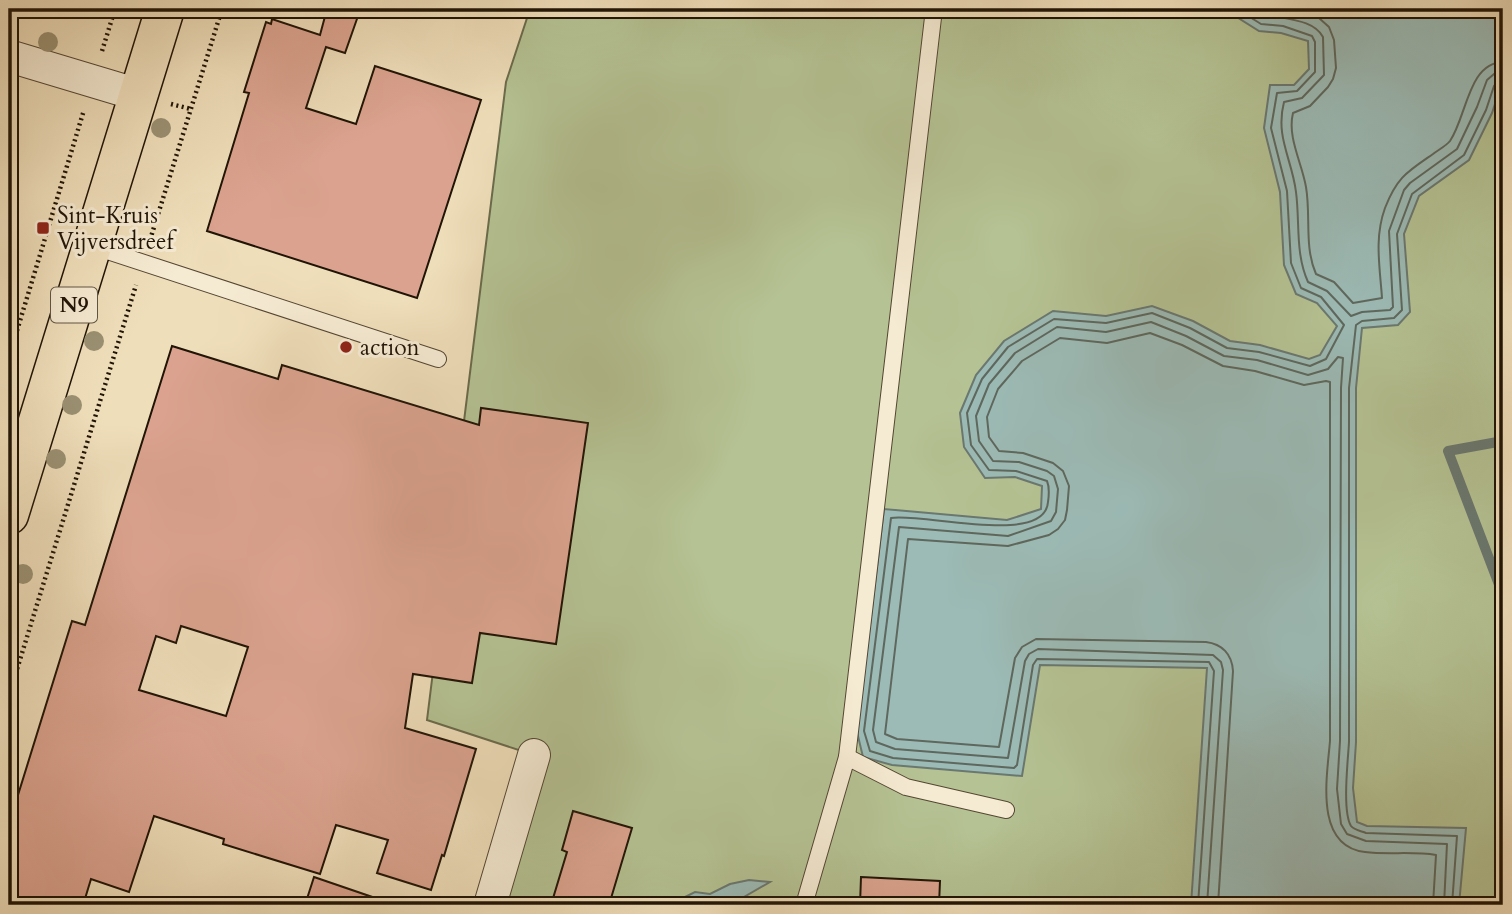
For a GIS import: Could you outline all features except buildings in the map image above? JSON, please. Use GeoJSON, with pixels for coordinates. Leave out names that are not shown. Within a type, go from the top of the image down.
{"type":"FeatureCollection","features":[{"type":"Feature","properties":{"kind":"main road","name":"N9"},"geometry":{"type":"LineString","coordinates":[[9,515],[165,9]]}},
{"type":"Feature","properties":{"kind":"street"},"geometry":{"type":"LineString","coordinates":[[9,56],[139,95]]}},
{"type":"Feature","properties":{"kind":"street"},"geometry":{"type":"LineString","coordinates":[[490,905],[534,755]]}},
{"type":"Feature","properties":{"kind":"lane"},"geometry":{"type":"LineString","coordinates":[[804,905],[846,757],[934,9]]}},
{"type":"Feature","properties":{"kind":"lane"},"geometry":{"type":"LineString","coordinates":[[92,246],[438,359]]}},
{"type":"Feature","properties":{"kind":"lane"},"geometry":{"type":"LineString","coordinates":[[846,757],[906,787],[1006,810]]}},
{"type":"Feature","properties":{"kind":"path"},"geometry":{"type":"LineString","coordinates":[[9,357],[115,9]]}},
{"type":"Feature","properties":{"kind":"path"},"geometry":{"type":"LineString","coordinates":[[9,695],[222,9]]}},
{"type":"Feature","properties":{"kind":"green space"},"geometry":{"type":"Polygon","coordinates":[[[530,9],[1503,9],[1503,905],[490,905],[534,755],[427,720],[506,82],[530,9]]]}},
{"type":"Feature","properties":{"kind":"water"},"geometry":{"type":"Polygon","coordinates":[[[1229,9],[1503,9],[1503,80],[1492,113],[1469,160],[1419,196],[1404,234],[1410,312],[1398,325],[1362,328],[1356,388],[1356,742],[1353,788],[1357,822],[1367,826],[1466,828],[1459,905],[1191,905],[1207,668],[1040,665],[1022,776],[892,765],[863,757],[857,732],[884,509],[1007,520],[1041,509],[1042,486],[1015,477],[985,478],[964,447],[960,413],[976,375],[1004,341],[1053,311],[1106,316],[1152,306],[1193,321],[1230,341],[1260,345],[1309,359],[1320,355],[1337,326],[1317,303],[1296,294],[1284,265],[1280,192],[1264,128],[1270,85],[1294,85],[1309,69],[1308,41],[1281,33],[1259,31],[1232,14],[1229,9]]]}},
{"type":"Feature","properties":{"kind":"water"},"geometry":{"type":"Polygon","coordinates":[[[749,880],[770,882],[730,905],[657,905],[659,901],[681,899],[695,892],[710,894],[730,884],[749,880]]]}},
{"type":"Feature","properties":{"kind":"waterway"},"geometry":{"type":"LineString","coordinates":[[1503,441],[1448,451],[1503,595]]}},
{"type":"Feature","properties":{"kind":"place","name":"Sint-Kruis Vijversdreef"},"geometry":{"type":"Point","coordinates":[43,228]}},
{"type":"Feature","properties":{"kind":"place","name":"action"},"geometry":{"type":"Point","coordinates":[346,347]}}]}
